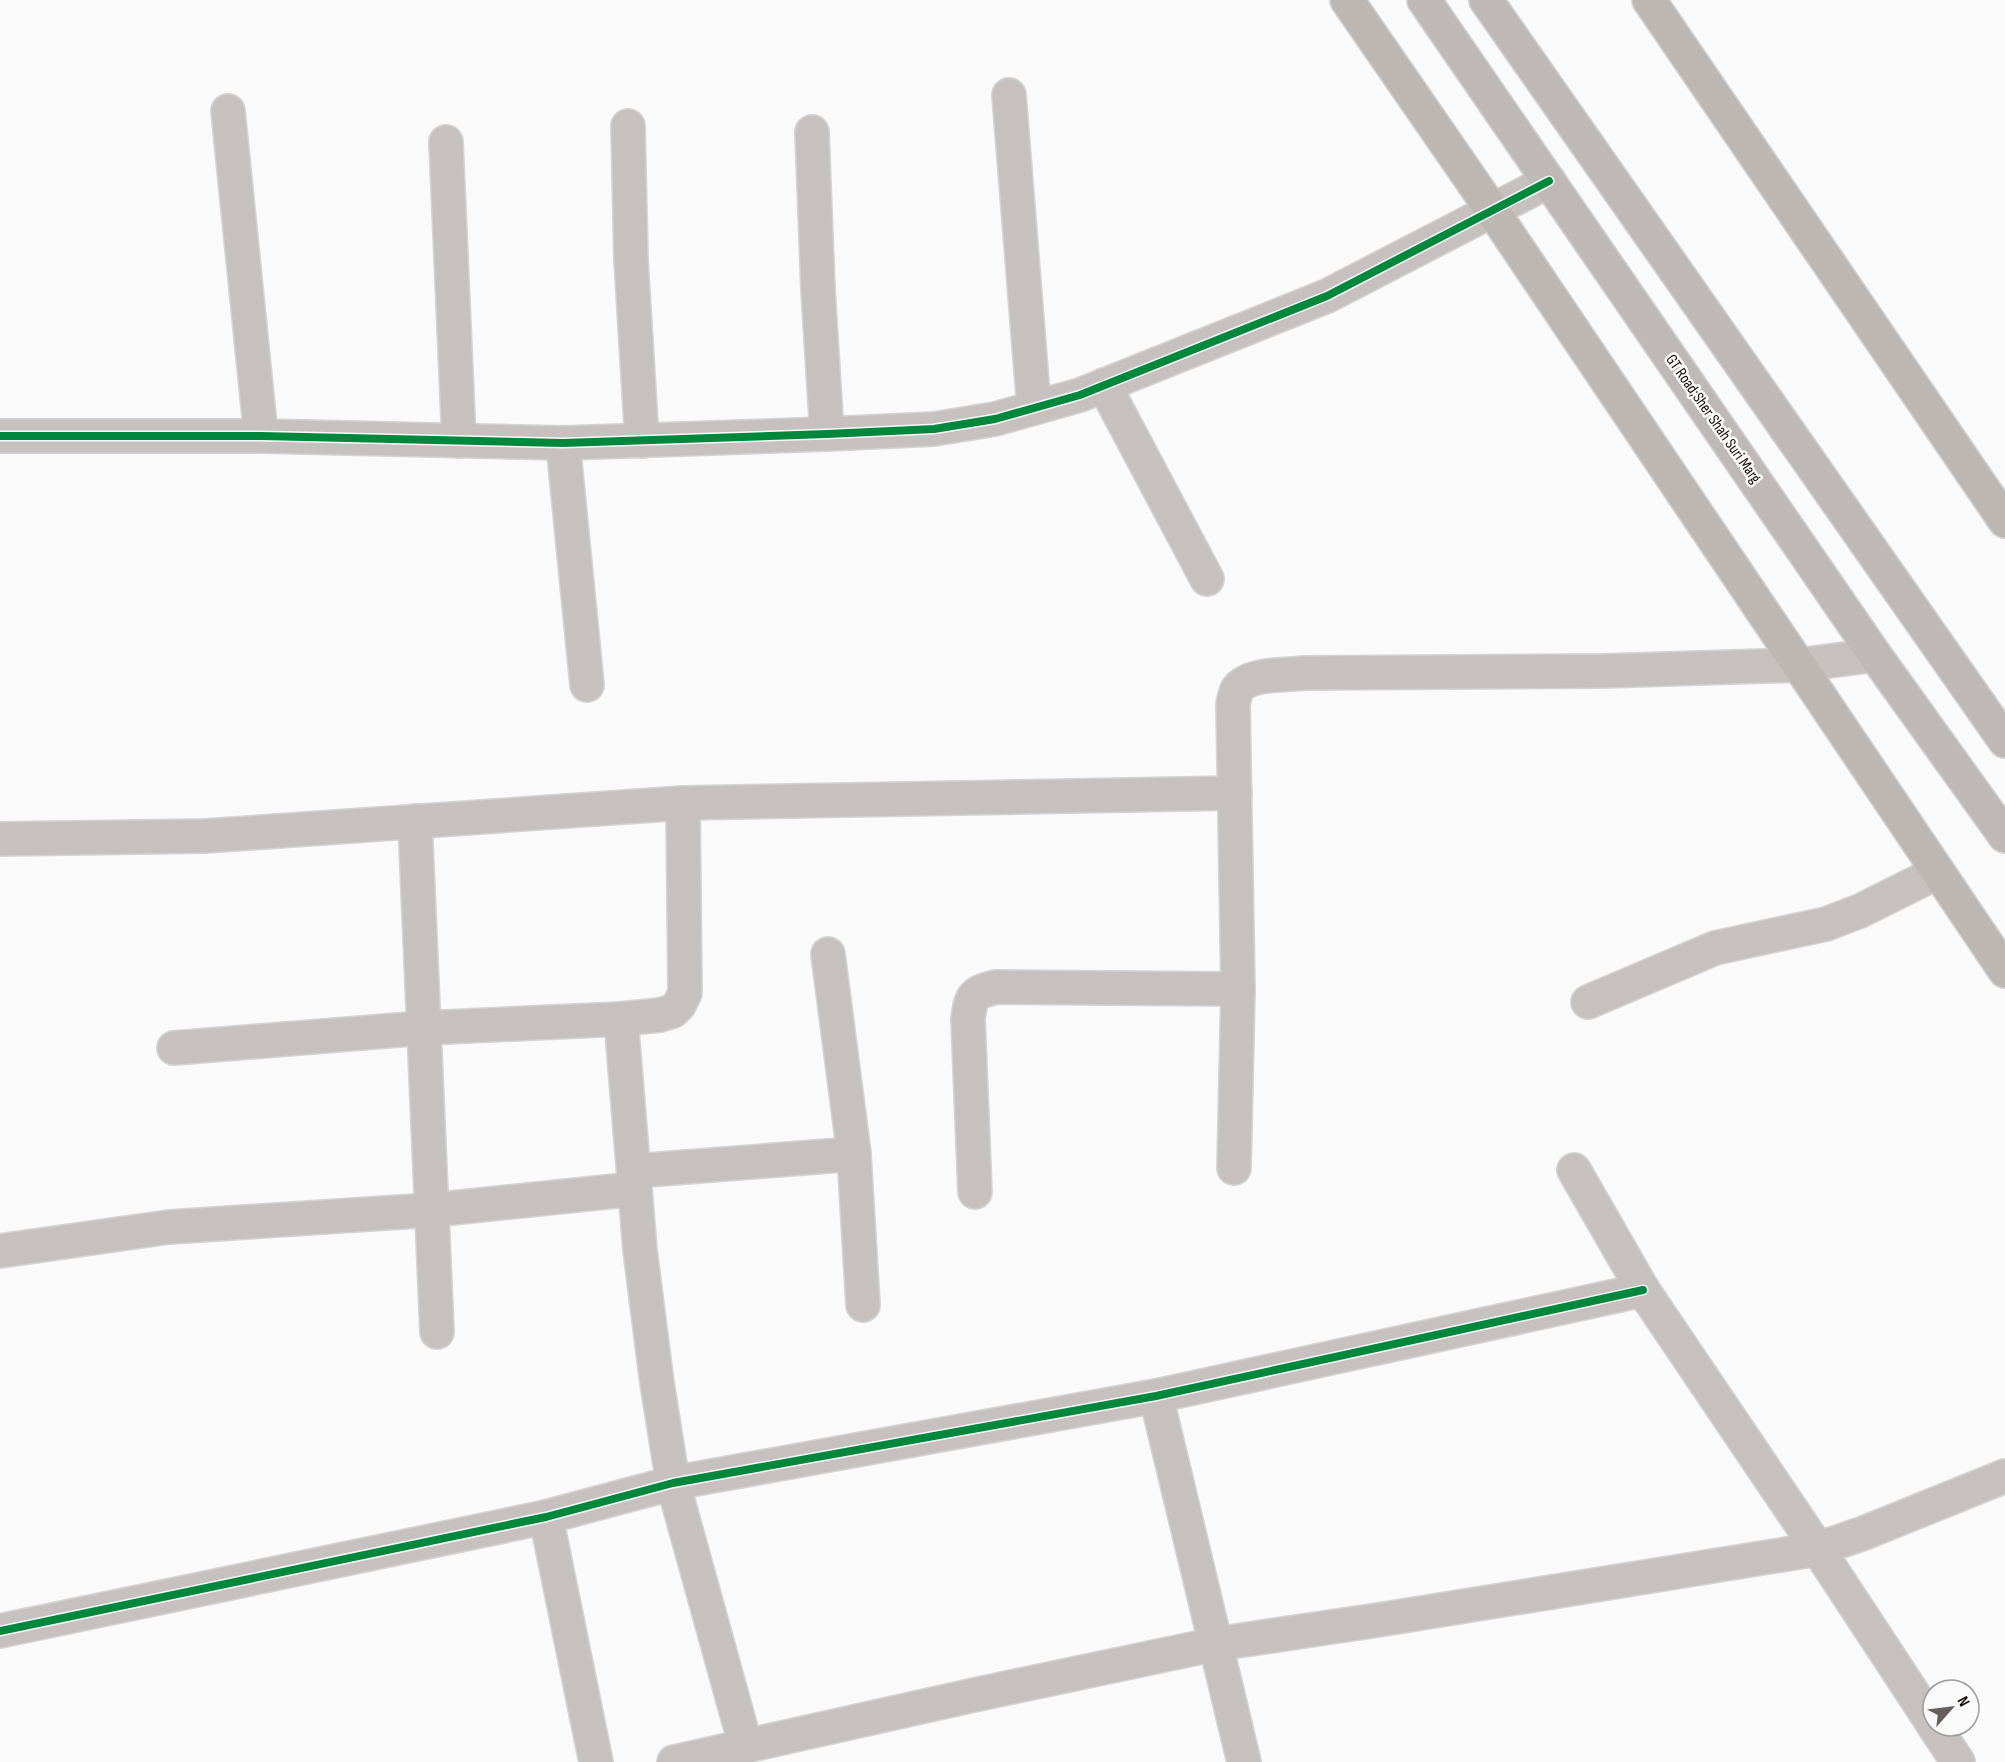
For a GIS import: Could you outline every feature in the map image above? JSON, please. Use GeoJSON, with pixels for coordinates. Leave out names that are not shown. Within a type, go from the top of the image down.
{"type":"FeatureCollection","features":[{"type":"Feature","properties":{"kind":"main road"},"geometry":{"type":"LineString","coordinates":[[1347,0],[1492,210],[2005,971]]}},
{"type":"Feature","properties":{"kind":"main road","name":"GT Road;Sher Shah Suri Marg"},"geometry":{"type":"LineString","coordinates":[[1424,0],[1875,654],[2005,836]]}},
{"type":"Feature","properties":{"kind":"main road"},"geometry":{"type":"LineString","coordinates":[[1486,0],[2005,741]]}},
{"type":"Feature","properties":{"kind":"main road"},"geometry":{"type":"LineString","coordinates":[[1649,0],[2005,521]]}},
{"type":"Feature","properties":{"kind":"street"},"geometry":{"type":"LineString","coordinates":[[1009,95],[1034,408]]}},
{"type":"Feature","properties":{"kind":"street"},"geometry":{"type":"LineString","coordinates":[[228,111],[261,436]]}},
{"type":"Feature","properties":{"kind":"street"},"geometry":{"type":"LineString","coordinates":[[628,126],[631,260],[642,441]]}},
{"type":"Feature","properties":{"kind":"street"},"geometry":{"type":"LineString","coordinates":[[812,132],[818,290],[827,434]]}},
{"type":"Feature","properties":{"kind":"street"},"geometry":{"type":"LineString","coordinates":[[446,142],[459,441]]}},
{"type":"Feature","properties":{"kind":"street"},"geometry":{"type":"LineString","coordinates":[[0,436],[261,436],[563,443],[934,429],[995,419],[1104,385],[1327,296],[1549,181]]}},
{"type":"Feature","properties":{"kind":"street"},"geometry":{"type":"LineString","coordinates":[[1104,385],[1207,579]]}},
{"type":"Feature","properties":{"kind":"street"},"geometry":{"type":"LineString","coordinates":[[563,443],[587,685]]}},
{"type":"Feature","properties":{"kind":"street"},"geometry":{"type":"LineString","coordinates":[[1234,1168],[1238,989],[1233,704],[1237,690],[1246,682],[1259,677],[1305,673],[1602,671],[1799,665],[1875,654]]}},
{"type":"Feature","properties":{"kind":"street"},"geometry":{"type":"LineString","coordinates":[[0,839],[205,836],[683,803],[1234,793]]}},
{"type":"Feature","properties":{"kind":"street"},"geometry":{"type":"LineString","coordinates":[[174,1048],[423,1028],[621,1019],[660,1015],[673,1011],[685,993],[683,803]]}},
{"type":"Feature","properties":{"kind":"street"},"geometry":{"type":"LineString","coordinates":[[415,821],[437,1332]]}},
{"type":"Feature","properties":{"kind":"street"},"geometry":{"type":"LineString","coordinates":[[1588,1002],[1715,948],[1826,924],[1860,911],[1938,872]]}},
{"type":"Feature","properties":{"kind":"street"},"geometry":{"type":"LineString","coordinates":[[828,954],[854,1154],[863,1305]]}},
{"type":"Feature","properties":{"kind":"street"},"geometry":{"type":"LineString","coordinates":[[975,1192],[968,1018],[970,1000],[978,992],[996,987],[1238,989]]}},
{"type":"Feature","properties":{"kind":"street"},"geometry":{"type":"LineString","coordinates":[[621,1019],[646,1294],[673,1483],[746,1747]]}},
{"type":"Feature","properties":{"kind":"street"},"geometry":{"type":"LineString","coordinates":[[0,1251],[169,1227],[432,1210],[635,1180],[854,1154]]}},
{"type":"Feature","properties":{"kind":"street"},"geometry":{"type":"LineString","coordinates":[[1574,1170],[1644,1290],[1921,1705]]}},
{"type":"Feature","properties":{"kind":"street"},"geometry":{"type":"LineString","coordinates":[[0,1631],[546,1517],[673,1483],[1156,1396],[1644,1290]]}},
{"type":"Feature","properties":{"kind":"street"},"geometry":{"type":"LineString","coordinates":[[1156,1396],[1244,1762]]}},
{"type":"Feature","properties":{"kind":"street"},"geometry":{"type":"LineString","coordinates":[[674,1762],[985,1692],[1215,1644],[1818,1549],[1864,1533],[2005,1476]]}},
{"type":"Feature","properties":{"kind":"street"},"geometry":{"type":"LineString","coordinates":[[546,1517],[596,1762]]}},
{"type":"Feature","properties":{"kind":"street"},"geometry":{"type":"LineString","coordinates":[[1942,1738],[1958,1762]]}},
{"type":"Feature","properties":{"kind":"cycle path"},"geometry":{"type":"LineString","coordinates":[[0,436],[261,436],[563,443],[934,429],[995,419],[1080,395],[1327,296],[1549,181]]}},
{"type":"Feature","properties":{"kind":"cycle path"},"geometry":{"type":"LineString","coordinates":[[0,1631],[546,1517],[673,1483],[1156,1396],[1643,1290]]}}]}
